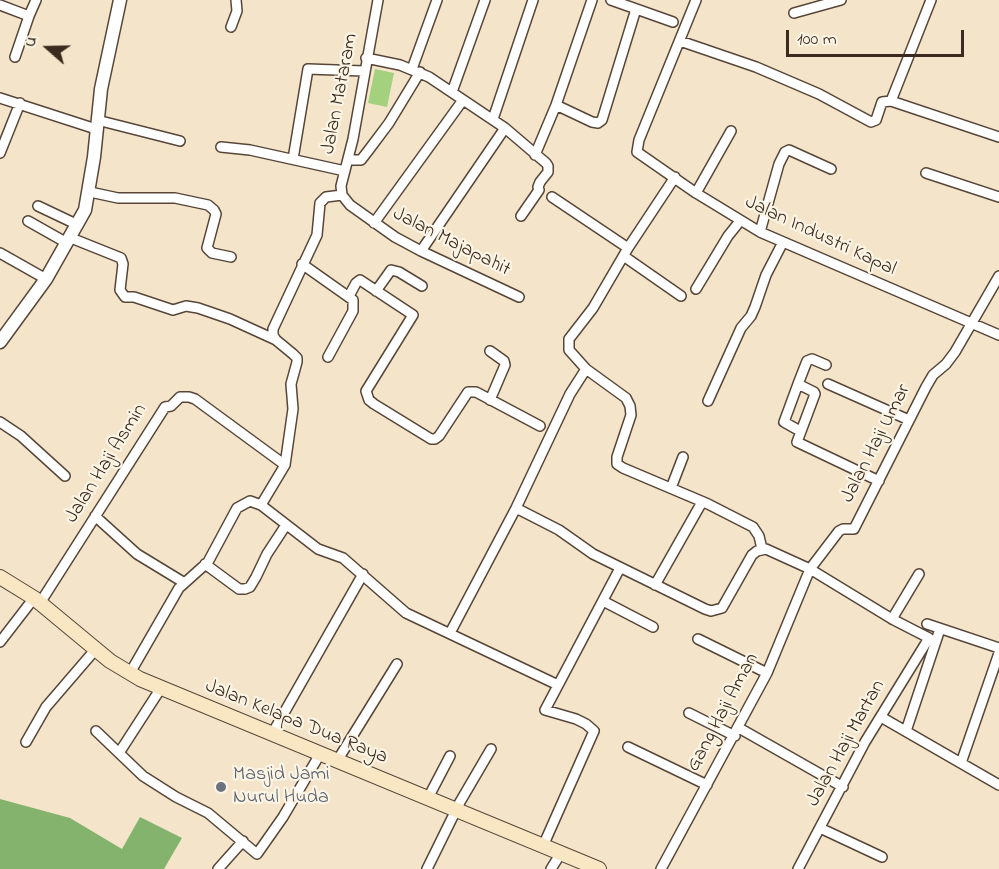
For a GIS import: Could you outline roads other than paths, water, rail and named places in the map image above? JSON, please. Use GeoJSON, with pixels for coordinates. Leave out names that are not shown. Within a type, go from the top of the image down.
{"type":"FeatureCollection","features":[{"type":"Feature","properties":{"kind":"main road","name":"Jalan Kelapa Dua Raya"},"geometry":{"type":"LineString","coordinates":[[0,577],[37,601],[95,650],[130,673],[161,688],[599,869]]}},
{"type":"Feature","properties":{"kind":"street"},"geometry":{"type":"LineString","coordinates":[[15,57],[36,0]]}},
{"type":"Feature","properties":{"kind":"street"},"geometry":{"type":"LineString","coordinates":[[0,342],[46,279],[85,210],[90,192],[96,125],[119,0]]}},
{"type":"Feature","properties":{"kind":"street"},"geometry":{"type":"LineString","coordinates":[[231,27],[237,11],[236,0]]}},
{"type":"Feature","properties":{"kind":"street","name":"Jalan Mataram"},"geometry":{"type":"LineString","coordinates":[[342,195],[341,186],[378,0]]}},
{"type":"Feature","properties":{"kind":"street"},"geometry":{"type":"LineString","coordinates":[[348,160],[361,160],[389,123],[416,70],[437,0]]}},
{"type":"Feature","properties":{"kind":"street"},"geometry":{"type":"LineString","coordinates":[[452,92],[485,0]]}},
{"type":"Feature","properties":{"kind":"street"},"geometry":{"type":"LineString","coordinates":[[493,119],[533,0]]}},
{"type":"Feature","properties":{"kind":"street"},"geometry":{"type":"LineString","coordinates":[[535,155],[556,105],[592,0]]}},
{"type":"Feature","properties":{"kind":"street"},"geometry":{"type":"LineString","coordinates":[[611,0],[673,22]]}},
{"type":"Feature","properties":{"kind":"street"},"geometry":{"type":"LineString","coordinates":[[696,0],[680,41],[756,67],[819,94],[871,122],[876,120],[882,102],[891,101],[999,137]]}},
{"type":"Feature","properties":{"kind":"street"},"geometry":{"type":"LineString","coordinates":[[794,13],[841,0]]}},
{"type":"Feature","properties":{"kind":"street"},"geometry":{"type":"LineString","coordinates":[[891,101],[931,0]]}},
{"type":"Feature","properties":{"kind":"street"},"geometry":{"type":"LineString","coordinates":[[0,5],[29,16]]}},
{"type":"Feature","properties":{"kind":"street"},"geometry":{"type":"LineString","coordinates":[[556,105],[592,122],[598,123],[602,120],[636,9]]}},
{"type":"Feature","properties":{"kind":"street","name":"Jalan Industri Kapal"},"geometry":{"type":"LineString","coordinates":[[680,41],[639,140],[637,152],[696,193],[760,232],[999,335]]}},
{"type":"Feature","properties":{"kind":"street"},"geometry":{"type":"LineString","coordinates":[[366,58],[416,70],[493,119],[546,163],[548,170],[540,182],[539,190],[521,216]]}},
{"type":"Feature","properties":{"kind":"street"},"geometry":{"type":"LineString","coordinates":[[293,159],[308,69],[364,71]]}},
{"type":"Feature","properties":{"kind":"street"},"geometry":{"type":"LineString","coordinates":[[0,98],[96,125],[142,131],[159,138],[180,141]]}},
{"type":"Feature","properties":{"kind":"street"},"geometry":{"type":"LineString","coordinates":[[374,223],[464,100]]}},
{"type":"Feature","properties":{"kind":"street"},"geometry":{"type":"LineString","coordinates":[[0,153],[20,103]]}},
{"type":"Feature","properties":{"kind":"street"},"geometry":{"type":"LineString","coordinates":[[421,251],[505,128]]}},
{"type":"Feature","properties":{"kind":"street"},"geometry":{"type":"LineString","coordinates":[[696,193],[731,131]]}},
{"type":"Feature","properties":{"kind":"street"},"geometry":{"type":"LineString","coordinates":[[221,147],[250,150],[345,171]]}},
{"type":"Feature","properties":{"kind":"street"},"geometry":{"type":"LineString","coordinates":[[760,232],[779,164],[785,152],[789,150],[831,169]]}},
{"type":"Feature","properties":{"kind":"street"},"geometry":{"type":"LineString","coordinates":[[926,173],[999,197]]}},
{"type":"Feature","properties":{"kind":"street"},"geometry":{"type":"LineString","coordinates":[[675,177],[593,308],[569,339],[569,350],[586,369],[627,398],[631,415],[617,464],[753,527],[759,536],[762,549]]}},
{"type":"Feature","properties":{"kind":"street"},"geometry":{"type":"LineString","coordinates":[[90,192],[118,198],[175,198],[208,205],[216,214],[207,248],[212,253],[231,257]]}},
{"type":"Feature","properties":{"kind":"street"},"geometry":{"type":"LineString","coordinates":[[276,340],[273,335],[275,323],[317,235],[320,203],[326,197],[342,195]]}},
{"type":"Feature","properties":{"kind":"street","name":"Jalan Majapahit"},"geometry":{"type":"LineString","coordinates":[[342,195],[350,205],[374,223],[421,251],[519,297]]}},
{"type":"Feature","properties":{"kind":"street"},"geometry":{"type":"LineString","coordinates":[[552,197],[627,252],[681,296]]}},
{"type":"Feature","properties":{"kind":"street"},"geometry":{"type":"LineString","coordinates":[[39,206],[78,225]]}},
{"type":"Feature","properties":{"kind":"street"},"geometry":{"type":"LineString","coordinates":[[28,221],[69,240],[121,258],[123,264],[120,290],[125,297],[134,297],[173,310],[186,306],[198,308],[230,319],[276,340],[297,358],[291,384],[293,409],[285,465],[261,505]]}},
{"type":"Feature","properties":{"kind":"street"},"geometry":{"type":"LineString","coordinates":[[696,289],[728,236],[740,221]]}},
{"type":"Feature","properties":{"kind":"street"},"geometry":{"type":"LineString","coordinates":[[708,401],[741,328],[751,316],[766,275],[783,242]]}},
{"type":"Feature","properties":{"kind":"street"},"geometry":{"type":"LineString","coordinates":[[0,254],[46,279]]}},
{"type":"Feature","properties":{"kind":"street"},"geometry":{"type":"LineString","coordinates":[[302,264],[353,300],[353,311],[328,357]]}},
{"type":"Feature","properties":{"kind":"street"},"geometry":{"type":"LineString","coordinates":[[375,291],[391,270],[399,272],[422,286]]}},
{"type":"Feature","properties":{"kind":"street","name":"Jalan Haji Umar"},"geometry":{"type":"LineString","coordinates":[[810,569],[841,529],[854,529],[933,375],[951,359],[999,276]]}},
{"type":"Feature","properties":{"kind":"street"},"geometry":{"type":"LineString","coordinates":[[349,296],[358,281],[364,282],[413,315]]}},
{"type":"Feature","properties":{"kind":"street"},"geometry":{"type":"LineString","coordinates":[[419,305],[368,385],[366,391],[369,400],[431,439],[439,436],[468,392],[476,392],[540,426]]}},
{"type":"Feature","properties":{"kind":"street"},"geometry":{"type":"LineString","coordinates":[[490,351],[504,361],[505,365],[490,400]]}},
{"type":"Feature","properties":{"kind":"street"},"geometry":{"type":"LineString","coordinates":[[800,431],[784,422],[807,361],[812,359],[826,365]]}},
{"type":"Feature","properties":{"kind":"street"},"geometry":{"type":"LineString","coordinates":[[450,633],[516,508],[570,394],[586,369]]}},
{"type":"Feature","properties":{"kind":"street"},"geometry":{"type":"LineString","coordinates":[[798,384],[815,394],[797,440],[800,444],[879,481]]}},
{"type":"Feature","properties":{"kind":"street"},"geometry":{"type":"LineString","coordinates":[[828,384],[909,420]]}},
{"type":"Feature","properties":{"kind":"street","name":"Jalan Haji Asmin"},"geometry":{"type":"LineString","coordinates":[[0,642],[37,601],[165,407],[171,406],[183,396],[189,396],[285,465]]}},
{"type":"Feature","properties":{"kind":"street"},"geometry":{"type":"LineString","coordinates":[[0,422],[30,444],[64,476]]}},
{"type":"Feature","properties":{"kind":"street"},"geometry":{"type":"LineString","coordinates":[[671,488],[683,457]]}},
{"type":"Feature","properties":{"kind":"street"},"geometry":{"type":"LineString","coordinates":[[130,673],[183,582],[205,564],[237,508],[250,501],[261,505],[318,549],[343,558],[401,610],[558,685]]}},
{"type":"Feature","properties":{"kind":"street"},"geometry":{"type":"LineString","coordinates":[[655,585],[702,502]]}},
{"type":"Feature","properties":{"kind":"street"},"geometry":{"type":"LineString","coordinates":[[516,508],[559,530],[593,554],[705,609],[717,610],[726,603],[752,555],[762,549],[771,550],[810,569],[892,618],[919,574]]}},
{"type":"Feature","properties":{"kind":"street"},"geometry":{"type":"LineString","coordinates":[[95,516],[137,554],[183,582]]}},
{"type":"Feature","properties":{"kind":"street"},"geometry":{"type":"LineString","coordinates":[[205,564],[239,589],[244,589],[250,586],[286,525]]}},
{"type":"Feature","properties":{"kind":"street"},"geometry":{"type":"LineString","coordinates":[[543,846],[594,731],[570,716],[545,710],[620,568]]}},
{"type":"Feature","properties":{"kind":"street","name":"Gang Haji Aman"},"geometry":{"type":"LineString","coordinates":[[661,869],[767,673],[810,569]]}},
{"type":"Feature","properties":{"kind":"street"},"geometry":{"type":"LineString","coordinates":[[272,734],[363,574]]}},
{"type":"Feature","properties":{"kind":"street"},"geometry":{"type":"LineString","coordinates":[[603,601],[653,627]]}},
{"type":"Feature","properties":{"kind":"street","name":"Jalan Haji Martan"},"geometry":{"type":"LineString","coordinates":[[798,869],[865,742],[929,638],[892,618]]}},
{"type":"Feature","properties":{"kind":"street"},"geometry":{"type":"LineString","coordinates":[[927,624],[999,648]]}},
{"type":"Feature","properties":{"kind":"street"},"geometry":{"type":"LineString","coordinates":[[906,731],[940,629]]}},
{"type":"Feature","properties":{"kind":"street"},"geometry":{"type":"LineString","coordinates":[[698,639],[767,673]]}},
{"type":"Feature","properties":{"kind":"street"},"geometry":{"type":"LineString","coordinates":[[26,742],[46,707],[95,650]]}},
{"type":"Feature","properties":{"kind":"street"},"geometry":{"type":"LineString","coordinates":[[961,763],[999,653]]}},
{"type":"Feature","properties":{"kind":"street"},"geometry":{"type":"LineString","coordinates":[[337,761],[397,664]]}},
{"type":"Feature","properties":{"kind":"street"},"geometry":{"type":"LineString","coordinates":[[119,753],[161,688]]}},
{"type":"Feature","properties":{"kind":"street"},"geometry":{"type":"LineString","coordinates":[[689,713],[737,732],[843,787]]}},
{"type":"Feature","properties":{"kind":"street"},"geometry":{"type":"LineString","coordinates":[[881,717],[999,785]]}},
{"type":"Feature","properties":{"kind":"street"},"geometry":{"type":"LineString","coordinates":[[96,731],[143,776],[176,797],[208,813],[257,854],[284,817],[320,754]]}},
{"type":"Feature","properties":{"kind":"street"},"geometry":{"type":"LineString","coordinates":[[628,747],[706,785]]}},
{"type":"Feature","properties":{"kind":"street"},"geometry":{"type":"LineString","coordinates":[[427,869],[456,810],[491,749]]}},
{"type":"Feature","properties":{"kind":"street"},"geometry":{"type":"LineString","coordinates":[[428,798],[450,756]]}},
{"type":"Feature","properties":{"kind":"street"},"geometry":{"type":"LineString","coordinates":[[820,828],[882,857]]}},
{"type":"Feature","properties":{"kind":"street"},"geometry":{"type":"LineString","coordinates":[[218,869],[243,841]]}},
{"type":"Feature","properties":{"kind":"street"},"geometry":{"type":"LineString","coordinates":[[551,869],[561,854]]}},
{"type":"Feature","properties":{"kind":"place","name":"Masjid Jami Nurul Huda"},"geometry":{"type":"Point","coordinates":[221,787]}}]}
